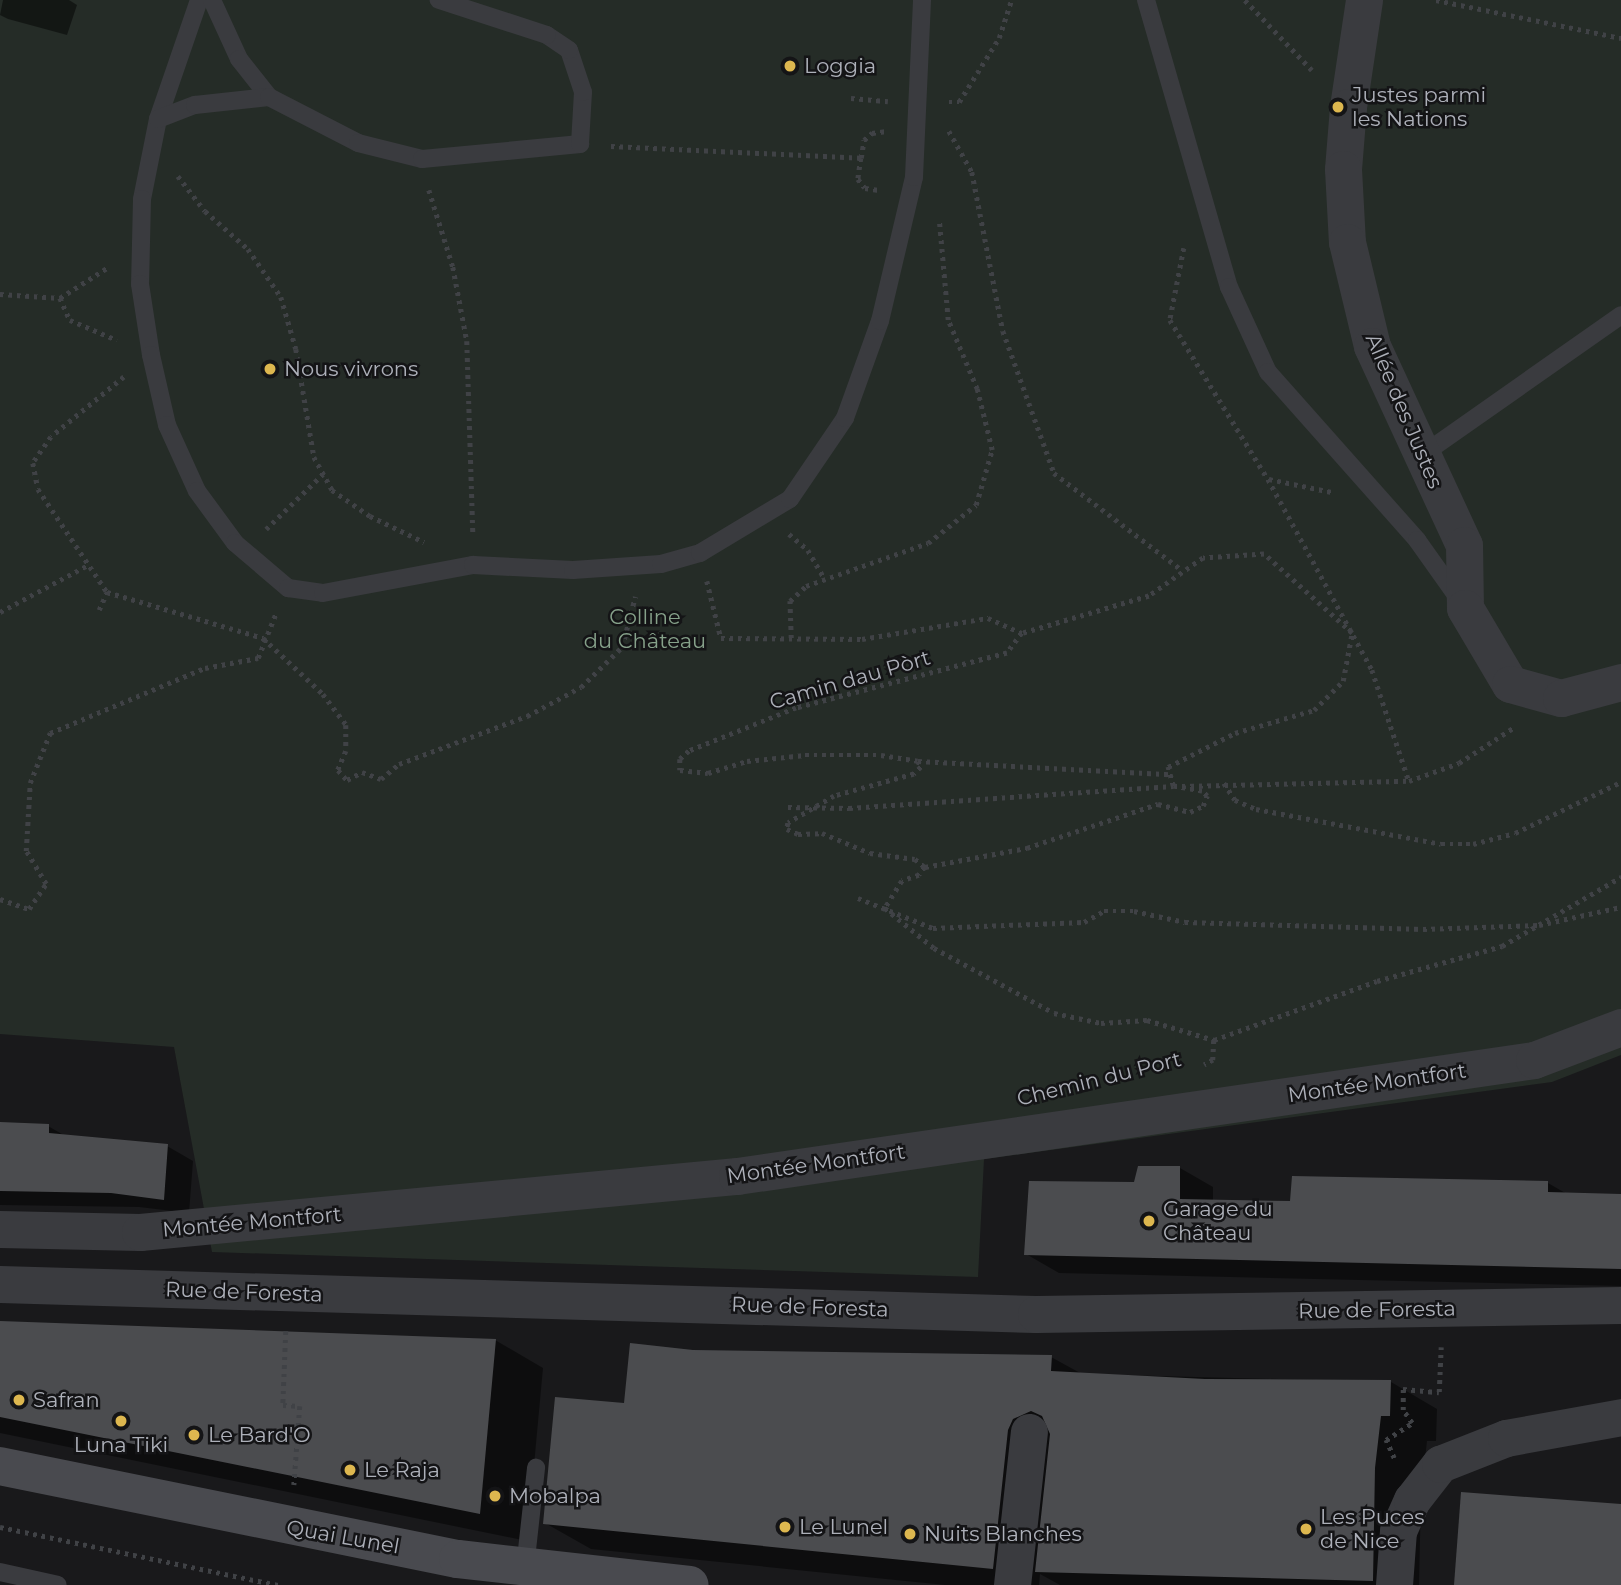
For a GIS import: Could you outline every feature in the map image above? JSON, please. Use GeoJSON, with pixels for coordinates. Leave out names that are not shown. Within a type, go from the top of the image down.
{"type":"FeatureCollection","features":[{"type":"Feature","properties":{"kind":"main road","name":"Quai Lunel"},"geometry":{"type":"LineString","coordinates":[[0,1466],[290,1528],[524,1568],[690,1585]]}},
{"type":"Feature","properties":{"kind":"street","name":"Allée des Justes"},"geometry":{"type":"LineString","coordinates":[[1364,0],[1348,107],[1343,169],[1347,242],[1372,346],[1464,545],[1465,608],[1484,647],[1510,684],[1561,698]]}},
{"type":"Feature","properties":{"kind":"street"},"geometry":{"type":"LineString","coordinates":[[1561,698],[1621,682]]}},
{"type":"Feature","properties":{"kind":"street","name":"Montée Montfort"},"geometry":{"type":"LineString","coordinates":[[0,1229],[140,1232],[737,1176],[1534,1060],[1621,1027]]}},
{"type":"Feature","properties":{"kind":"street","name":"Rue de Foresta"},"geometry":{"type":"LineString","coordinates":[[0,1284],[1036,1314],[1621,1305]]}},
{"type":"Feature","properties":{"kind":"street"},"geometry":{"type":"LineString","coordinates":[[1394,1585],[1398,1531],[1412,1500],[1440,1464],[1506,1437],[1621,1417]]}},
{"type":"Feature","properties":{"kind":"street"},"geometry":{"type":"LineString","coordinates":[[1012,1585],[1030,1432]]}},
{"type":"Feature","properties":{"kind":"lane"},"geometry":{"type":"LineString","coordinates":[[199,0],[158,119],[142,200],[140,260],[151,355],[167,425],[197,491],[243,550],[288,588],[323,593],[473,565],[634,568],[700,553],[767,516],[796,490],[845,418],[880,321],[909,200],[920,104],[922,0]]}},
{"type":"Feature","properties":{"kind":"lane"},"geometry":{"type":"LineString","coordinates":[[212,0],[239,59],[269,97],[358,143],[422,159],[580,145],[583,116],[579,71],[569,50],[547,35],[439,0]]}},
{"type":"Feature","properties":{"kind":"lane"},"geometry":{"type":"LineString","coordinates":[[1146,0],[1229,287],[1268,372],[1383,501],[1465,608]]}},
{"type":"Feature","properties":{"kind":"lane"},"geometry":{"type":"LineString","coordinates":[[158,119],[194,105],[269,97]]}},
{"type":"Feature","properties":{"kind":"lane"},"geometry":{"type":"LineString","coordinates":[[1422,455],[1621,315]]}},
{"type":"Feature","properties":{"kind":"lane"},"geometry":{"type":"LineString","coordinates":[[524,1568],[536,1468]]}},
{"type":"Feature","properties":{"kind":"lane"},"geometry":{"type":"LineString","coordinates":[[0,1572],[58,1585]]}},
{"type":"Feature","properties":{"kind":"path"},"geometry":{"type":"LineString","coordinates":[[920,104],[959,102],[999,38],[1011,0]]}},
{"type":"Feature","properties":{"kind":"path"},"geometry":{"type":"LineString","coordinates":[[1245,0],[1348,107]]}},
{"type":"Feature","properties":{"kind":"path"},"geometry":{"type":"LineString","coordinates":[[1436,0],[1621,38]]}},
{"type":"Feature","properties":{"kind":"path"},"geometry":{"type":"LineString","coordinates":[[920,104],[946,126],[972,172],[1003,331],[1054,473],[1182,570]]}},
{"type":"Feature","properties":{"kind":"path"},"geometry":{"type":"LineString","coordinates":[[158,119],[173,169],[205,211],[248,249],[281,297],[296,349],[314,457],[332,489],[370,516],[473,565],[467,341],[453,267],[422,159]]}},
{"type":"Feature","properties":{"kind":"path"},"geometry":{"type":"LineString","coordinates":[[619,147],[861,158],[859,179],[865,188],[909,200],[938,214],[948,320],[976,389],[992,450],[976,505],[928,543],[806,586],[790,601],[791,638]]}},
{"type":"Feature","properties":{"kind":"path"},"geometry":{"type":"LineString","coordinates":[[0,294],[60,298],[119,259],[140,260]]}},
{"type":"Feature","properties":{"kind":"path"},"geometry":{"type":"LineString","coordinates":[[60,298],[70,320],[151,355],[51,437],[33,463],[38,489],[68,529],[107,592],[263,638],[323,694],[346,725],[346,751],[338,771],[347,780],[362,772],[381,779],[399,764],[527,716],[582,687],[622,647],[635,603],[634,568]]}},
{"type":"Feature","properties":{"kind":"path"},"geometry":{"type":"LineString","coordinates":[[1170,320],[1268,479],[1372,670],[1409,780]]}},
{"type":"Feature","properties":{"kind":"path"},"geometry":{"type":"LineString","coordinates":[[243,550],[323,474]]}},
{"type":"Feature","properties":{"kind":"path"},"geometry":{"type":"LineString","coordinates":[[1268,479],[1383,501]]}},
{"type":"Feature","properties":{"kind":"path"},"geometry":{"type":"LineString","coordinates":[[767,516],[808,550],[825,579]]}},
{"type":"Feature","properties":{"kind":"path","name":"Camin dau Pòrt"},"geometry":{"type":"LineString","coordinates":[[700,553],[721,638],[862,639],[988,618],[1022,633],[1007,653],[796,708],[689,751],[680,759],[680,769],[695,774],[747,761],[804,755],[881,755],[918,761]]}},
{"type":"Feature","properties":{"kind":"path"},"geometry":{"type":"LineString","coordinates":[[1022,633],[1149,596],[1182,570],[1203,558],[1264,554],[1352,633]]}},
{"type":"Feature","properties":{"kind":"path"},"geometry":{"type":"LineString","coordinates":[[0,612],[88,565]]}},
{"type":"Feature","properties":{"kind":"path"},"geometry":{"type":"LineString","coordinates":[[0,899],[29,909],[46,884],[26,851],[30,783],[50,733],[205,668],[258,657],[263,638],[288,588]]}},
{"type":"Feature","properties":{"kind":"path"},"geometry":{"type":"LineString","coordinates":[[99,610],[107,592]]}},
{"type":"Feature","properties":{"kind":"path"},"geometry":{"type":"LineString","coordinates":[[1173,786],[1168,766],[1235,733],[1314,710],[1343,681],[1352,633]]}},
{"type":"Feature","properties":{"kind":"path"},"geometry":{"type":"LineString","coordinates":[[788,807],[1224,783],[1409,780],[1459,763],[1561,698]]}},
{"type":"Feature","properties":{"kind":"path"},"geometry":{"type":"LineString","coordinates":[[925,867],[915,859],[870,853],[822,833],[798,834],[787,829],[788,823],[834,796],[902,780],[921,767],[918,761],[1170,774]]}},
{"type":"Feature","properties":{"kind":"path"},"geometry":{"type":"LineString","coordinates":[[1224,783],[1235,800],[1256,809],[1441,844],[1473,844],[1515,833],[1621,782]]}},
{"type":"Feature","properties":{"kind":"path"},"geometry":{"type":"LineString","coordinates":[[885,908],[902,881],[919,875],[925,867],[1027,848],[1158,804],[1190,812],[1203,806],[1207,796],[1202,792],[1173,786]]}},
{"type":"Feature","properties":{"kind":"path"},"geometry":{"type":"LineString","coordinates":[[1214,1040],[1377,981],[1502,946],[1621,877]]}},
{"type":"Feature","properties":{"kind":"path"},"geometry":{"type":"LineString","coordinates":[[858,898],[933,928],[1084,922],[1104,911],[1219,924],[1423,929],[1539,925],[1621,907]]}},
{"type":"Feature","properties":{"kind":"path","name":"Chemin du Port"},"geometry":{"type":"LineString","coordinates":[[885,908],[944,955],[1054,1013],[1101,1023],[1147,1020],[1214,1040],[1213,1060],[1194,1071]]}},
{"type":"Feature","properties":{"kind":"path"},"geometry":{"type":"LineString","coordinates":[[285,1331],[283,1405],[300,1406],[290,1528]]}},
{"type":"Feature","properties":{"kind":"path"},"geometry":{"type":"LineString","coordinates":[[1386,1440],[1412,1423],[1402,1410],[1403,1390],[1438,1392]]}},
{"type":"Feature","properties":{"kind":"path"},"geometry":{"type":"LineString","coordinates":[[0,1527],[278,1585]]}},
{"type":"Feature","properties":{"kind":"green space","name":"Colline du Château"},"geometry":{"type":"Polygon","coordinates":[[[0,0],[1621,0],[1621,1055],[1552,1082],[984,1159],[978,1277],[212,1252],[174,1047],[0,1034],[0,0]]]}},
{"type":"Feature","properties":{"kind":"building"},"geometry":{"type":"Polygon","coordinates":[[[0,1122],[49,1124],[49,1133],[168,1144],[164,1200],[111,1193],[0,1191],[0,1122]]]}},
{"type":"Feature","properties":{"kind":"building"},"geometry":{"type":"Polygon","coordinates":[[[1138,1166],[1180,1166],[1180,1199],[1290,1201],[1292,1176],[1548,1181],[1548,1192],[1621,1194],[1621,1269],[1024,1255],[1029,1181],[1134,1182],[1138,1166]]]}},
{"type":"Feature","properties":{"kind":"building"},"geometry":{"type":"Polygon","coordinates":[[[0,1321],[496,1339],[480,1514],[0,1417],[0,1321]]]}},
{"type":"Feature","properties":{"kind":"building"},"geometry":{"type":"Polygon","coordinates":[[[630,1343],[693,1350],[1052,1355],[1051,1371],[1205,1379],[1391,1380],[1390,1416],[1381,1416],[1375,1468],[1373,1581],[1035,1572],[1050,1434],[1042,1416],[1031,1411],[1013,1419],[1008,1430],[993,1569],[543,1524],[555,1397],[624,1403],[630,1343]]]}},
{"type":"Feature","properties":{"kind":"building"},"geometry":{"type":"Polygon","coordinates":[[[1461,1492],[1621,1504],[1621,1585],[1454,1585],[1461,1492]]]}},
{"type":"Feature","properties":{"kind":"place","name":"Loggia"},"geometry":{"type":"Point","coordinates":[790,66]}},
{"type":"Feature","properties":{"kind":"place","name":"Justes parmi les Nations"},"geometry":{"type":"Point","coordinates":[1338,107]}},
{"type":"Feature","properties":{"kind":"place","name":"Nous vivrons"},"geometry":{"type":"Point","coordinates":[270,369]}},
{"type":"Feature","properties":{"kind":"place","name":"Garage du Château"},"geometry":{"type":"Point","coordinates":[1149,1221]}},
{"type":"Feature","properties":{"kind":"place","name":"Safran"},"geometry":{"type":"Point","coordinates":[19,1400]}},
{"type":"Feature","properties":{"kind":"place","name":"Luna Tiki"},"geometry":{"type":"Point","coordinates":[121,1421]}},
{"type":"Feature","properties":{"kind":"place","name":"Le Bard'O"},"geometry":{"type":"Point","coordinates":[194,1435]}},
{"type":"Feature","properties":{"kind":"place","name":"Le Raja"},"geometry":{"type":"Point","coordinates":[350,1470]}},
{"type":"Feature","properties":{"kind":"place","name":"Mobalpa"},"geometry":{"type":"Point","coordinates":[495,1496]}},
{"type":"Feature","properties":{"kind":"place","name":"Le Lunel"},"geometry":{"type":"Point","coordinates":[785,1527]}},
{"type":"Feature","properties":{"kind":"place","name":"Les Puces de Nice"},"geometry":{"type":"Point","coordinates":[1306,1529]}},
{"type":"Feature","properties":{"kind":"place","name":"Nuits Blanches"},"geometry":{"type":"Point","coordinates":[910,1534]}}]}
